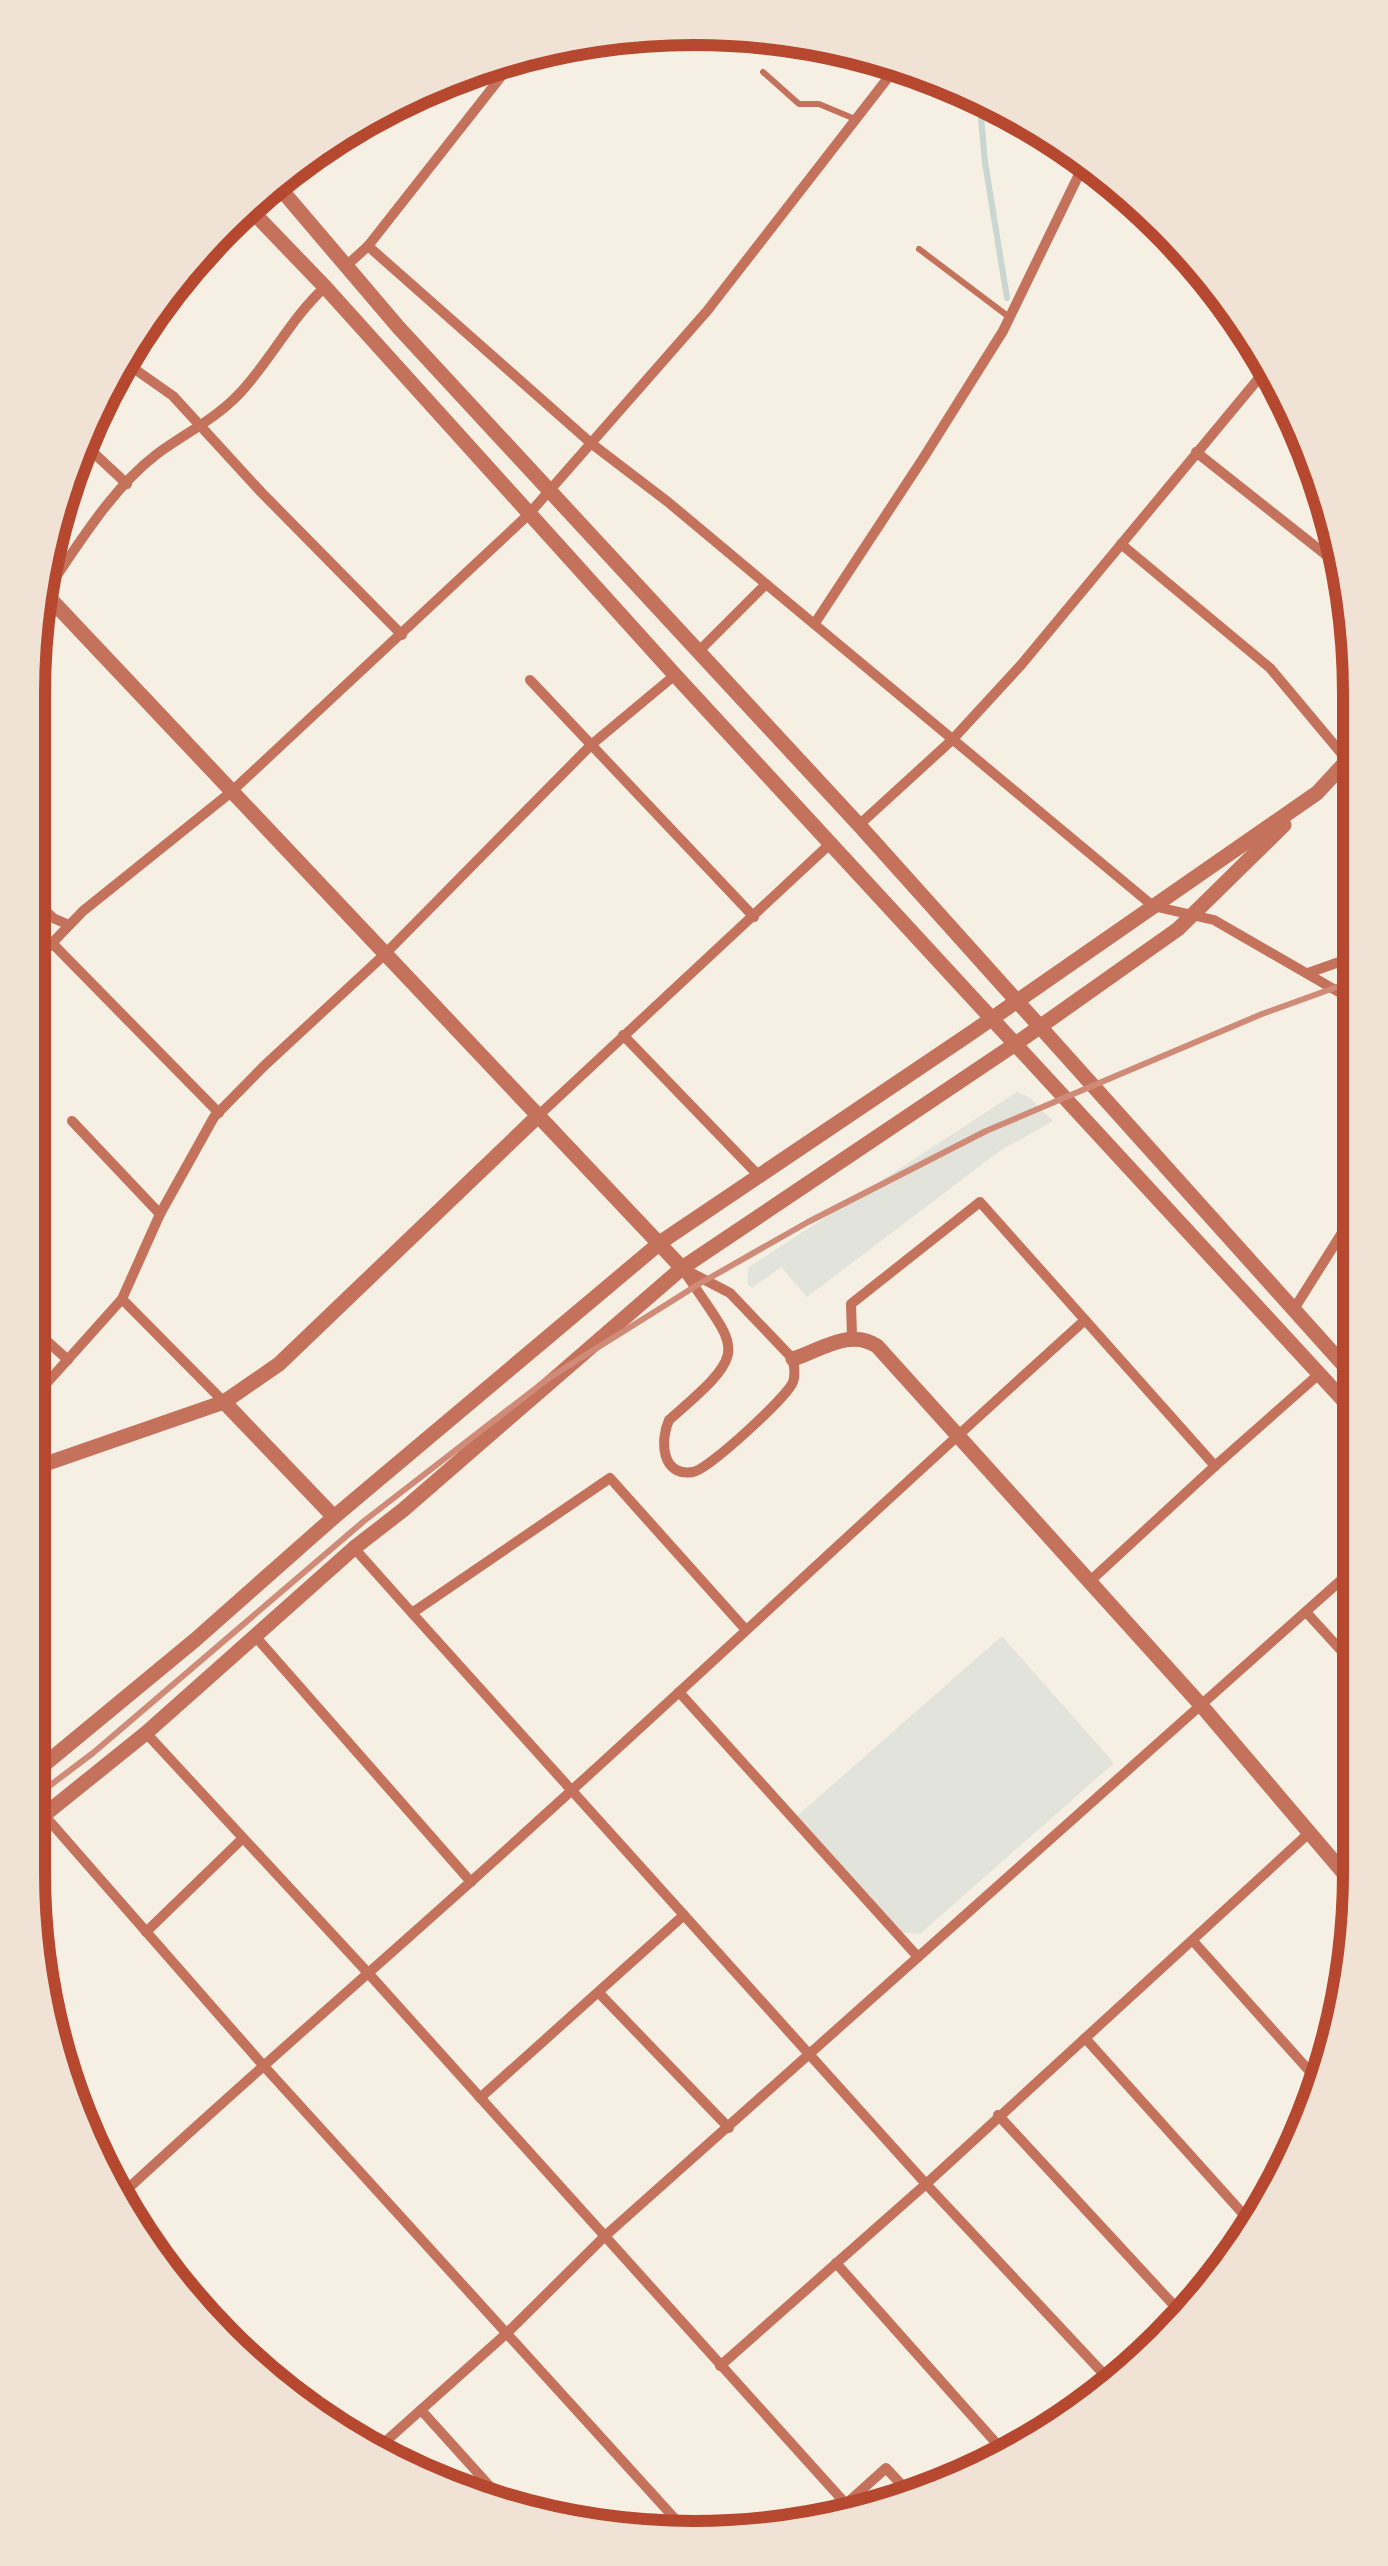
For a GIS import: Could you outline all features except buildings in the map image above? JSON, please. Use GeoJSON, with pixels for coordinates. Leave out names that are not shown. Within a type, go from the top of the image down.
{"type":"FeatureCollection","features":[{"type":"Feature","properties":{"kind":"street"},"geometry":{"type":"LineString","coordinates":[[346,267],[368,246],[503,74]]}},
{"type":"Feature","properties":{"kind":"street"},"geometry":{"type":"LineString","coordinates":[[45,950],[69,925],[230,793],[528,514],[707,311],[889,75]]}},
{"type":"Feature","properties":{"kind":"street"},"geometry":{"type":"LineString","coordinates":[[814,623],[924,458],[1009,317],[1081,173]]}},
{"type":"Feature","properties":{"kind":"street"},"geometry":{"type":"LineString","coordinates":[[283,192],[550,491],[860,824],[1343,1364]]}},
{"type":"Feature","properties":{"kind":"street"},"geometry":{"type":"LineString","coordinates":[[256,215],[1343,1400]]}},
{"type":"Feature","properties":{"kind":"street"},"geometry":{"type":"LineString","coordinates":[[368,246],[592,444],[668,502],[1153,906],[1214,920],[1343,994]]}},
{"type":"Feature","properties":{"kind":"street"},"geometry":{"type":"LineString","coordinates":[[56,574],[107,506],[157,454],[200,428],[238,396],[293,320],[325,287]]}},
{"type":"Feature","properties":{"kind":"street"},"geometry":{"type":"LineString","coordinates":[[133,367],[158,382],[402,634]]}},
{"type":"Feature","properties":{"kind":"street"},"geometry":{"type":"LineString","coordinates":[[860,824],[952,740],[1021,666],[1260,377]]}},
{"type":"Feature","properties":{"kind":"street"},"geometry":{"type":"LineString","coordinates":[[92,452],[127,484]]}},
{"type":"Feature","properties":{"kind":"street"},"geometry":{"type":"LineString","coordinates":[[1196,452],[1329,557]]}},
{"type":"Feature","properties":{"kind":"street"},"geometry":{"type":"LineString","coordinates":[[1120,544],[1270,668],[1343,758]]}},
{"type":"Feature","properties":{"kind":"street"},"geometry":{"type":"LineString","coordinates":[[698,652],[766,584]]}},
{"type":"Feature","properties":{"kind":"street"},"geometry":{"type":"LineString","coordinates":[[51,607],[682,1268],[722,1325],[730,1348],[722,1371],[669,1420],[662,1443],[665,1458],[674,1468],[688,1473],[706,1466],[775,1404],[792,1386],[795,1372],[792,1359],[730,1293],[682,1268]]}},
{"type":"Feature","properties":{"kind":"street"},"geometry":{"type":"LineString","coordinates":[[45,1385],[122,1299],[160,1214],[219,1112],[384,955],[591,745],[675,676]]}},
{"type":"Feature","properties":{"kind":"street"},"geometry":{"type":"LineString","coordinates":[[530,680],[754,917]]}},
{"type":"Feature","properties":{"kind":"street"},"geometry":{"type":"LineString","coordinates":[[677,2521],[262,2064],[45,1816],[682,1268],[1042,1026],[1178,929],[1343,765]]}},
{"type":"Feature","properties":{"kind":"street"},"geometry":{"type":"LineString","coordinates":[[45,1764],[661,1242],[1318,793]]}},
{"type":"Feature","properties":{"kind":"street"},"geometry":{"type":"LineString","coordinates":[[45,1464],[224,1402],[279,1364],[623,1034],[832,842]]}},
{"type":"Feature","properties":{"kind":"street"},"geometry":{"type":"LineString","coordinates":[[45,911],[69,925]]}},
{"type":"Feature","properties":{"kind":"street"},"geometry":{"type":"LineString","coordinates":[[52,943],[219,1112]]}},
{"type":"Feature","properties":{"kind":"street"},"geometry":{"type":"LineString","coordinates":[[1308,973],[1343,961]]}},
{"type":"Feature","properties":{"kind":"street"},"geometry":{"type":"LineString","coordinates":[[623,1034],[759,1176]]}},
{"type":"Feature","properties":{"kind":"street"},"geometry":{"type":"LineString","coordinates":[[72,1121],[160,1214]]}},
{"type":"Feature","properties":{"kind":"street"},"geometry":{"type":"LineString","coordinates":[[852,1336],[851,1304],[980,1202],[1215,1466]]}},
{"type":"Feature","properties":{"kind":"street"},"geometry":{"type":"LineString","coordinates":[[1294,1309],[1343,1232]]}},
{"type":"Feature","properties":{"kind":"street"},"geometry":{"type":"LineString","coordinates":[[122,1299],[334,1517]]}},
{"type":"Feature","properties":{"kind":"street"},"geometry":{"type":"LineString","coordinates":[[128,2189],[262,2064],[471,1882],[1085,1320]]}},
{"type":"Feature","properties":{"kind":"street"},"geometry":{"type":"LineString","coordinates":[[792,1359],[852,1336],[866,1338],[877,1346],[1200,1704],[1343,1872]]}},
{"type":"Feature","properties":{"kind":"street"},"geometry":{"type":"LineString","coordinates":[[45,1339],[68,1360]]}},
{"type":"Feature","properties":{"kind":"street"},"geometry":{"type":"LineString","coordinates":[[1089,1582],[1318,1374]]}},
{"type":"Feature","properties":{"kind":"street"},"geometry":{"type":"LineString","coordinates":[[412,1613],[610,1478],[746,1630]]}},
{"type":"Feature","properties":{"kind":"street"},"geometry":{"type":"LineString","coordinates":[[354,1548],[926,2184],[1104,2375]]}},
{"type":"Feature","properties":{"kind":"street"},"geometry":{"type":"LineString","coordinates":[[385,2442],[507,2333],[605,2236],[1343,1578]]}},
{"type":"Feature","properties":{"kind":"street"},"geometry":{"type":"LineString","coordinates":[[1306,1612],[1343,1653]]}},
{"type":"Feature","properties":{"kind":"street"},"geometry":{"type":"LineString","coordinates":[[255,1636],[471,1882]]}},
{"type":"Feature","properties":{"kind":"street"},"geometry":{"type":"LineString","coordinates":[[678,1692],[918,1958]]}},
{"type":"Feature","properties":{"kind":"street"},"geometry":{"type":"LineString","coordinates":[[146,1733],[369,1974],[845,2503]]}},
{"type":"Feature","properties":{"kind":"street"},"geometry":{"type":"LineString","coordinates":[[720,2366],[926,2184],[1309,1833]]}},
{"type":"Feature","properties":{"kind":"street"},"geometry":{"type":"LineString","coordinates":[[146,1932],[242,1840]]}},
{"type":"Feature","properties":{"kind":"street"},"geometry":{"type":"LineString","coordinates":[[480,2098],[684,1915]]}},
{"type":"Feature","properties":{"kind":"street"},"geometry":{"type":"LineString","coordinates":[[1193,1942],[1312,2072]]}},
{"type":"Feature","properties":{"kind":"street"},"geometry":{"type":"LineString","coordinates":[[598,1993],[729,2128]]}},
{"type":"Feature","properties":{"kind":"street"},"geometry":{"type":"LineString","coordinates":[[1085,2038],[1245,2216]]}},
{"type":"Feature","properties":{"kind":"street"},"geometry":{"type":"LineString","coordinates":[[998,2114],[1176,2307]]}},
{"type":"Feature","properties":{"kind":"street"},"geometry":{"type":"LineString","coordinates":[[836,2264],[998,2445]]}},
{"type":"Feature","properties":{"kind":"street"},"geometry":{"type":"LineString","coordinates":[[421,2410],[492,2489]]}},
{"type":"Feature","properties":{"kind":"street"},"geometry":{"type":"LineString","coordinates":[[848,2502],[886,2468],[903,2487]]}},
{"type":"Feature","properties":{"kind":"lane"},"geometry":{"type":"LineString","coordinates":[[763,72],[799,104],[820,104],[855,119]]}},
{"type":"Feature","properties":{"kind":"lane"},"geometry":{"type":"LineString","coordinates":[[919,249],[1009,317]]}},
{"type":"Feature","properties":{"kind":"shaded area"},"geometry":{"type":"Polygon","coordinates":[[[1017,1092],[1029,1097],[1053,1121],[1001,1150],[807,1297],[781,1267],[752,1288],[747,1283],[749,1267],[1017,1092]]]}},
{"type":"Feature","properties":{"kind":"shaded area"},"geometry":{"type":"Polygon","coordinates":[[[1002,1636],[1114,1763],[920,1934],[900,1932],[797,1816],[1002,1636]]]}},
{"type":"Feature","properties":{"kind":"waterway"},"geometry":{"type":"LineString","coordinates":[[981,112],[1007,298]]}},
{"type":"Feature","properties":{"kind":"railway"},"geometry":{"type":"LineString","coordinates":[[45,1789],[93,1753],[364,1521],[549,1378],[699,1284],[808,1222],[986,1131],[1262,1014],[1343,985]]}}]}
